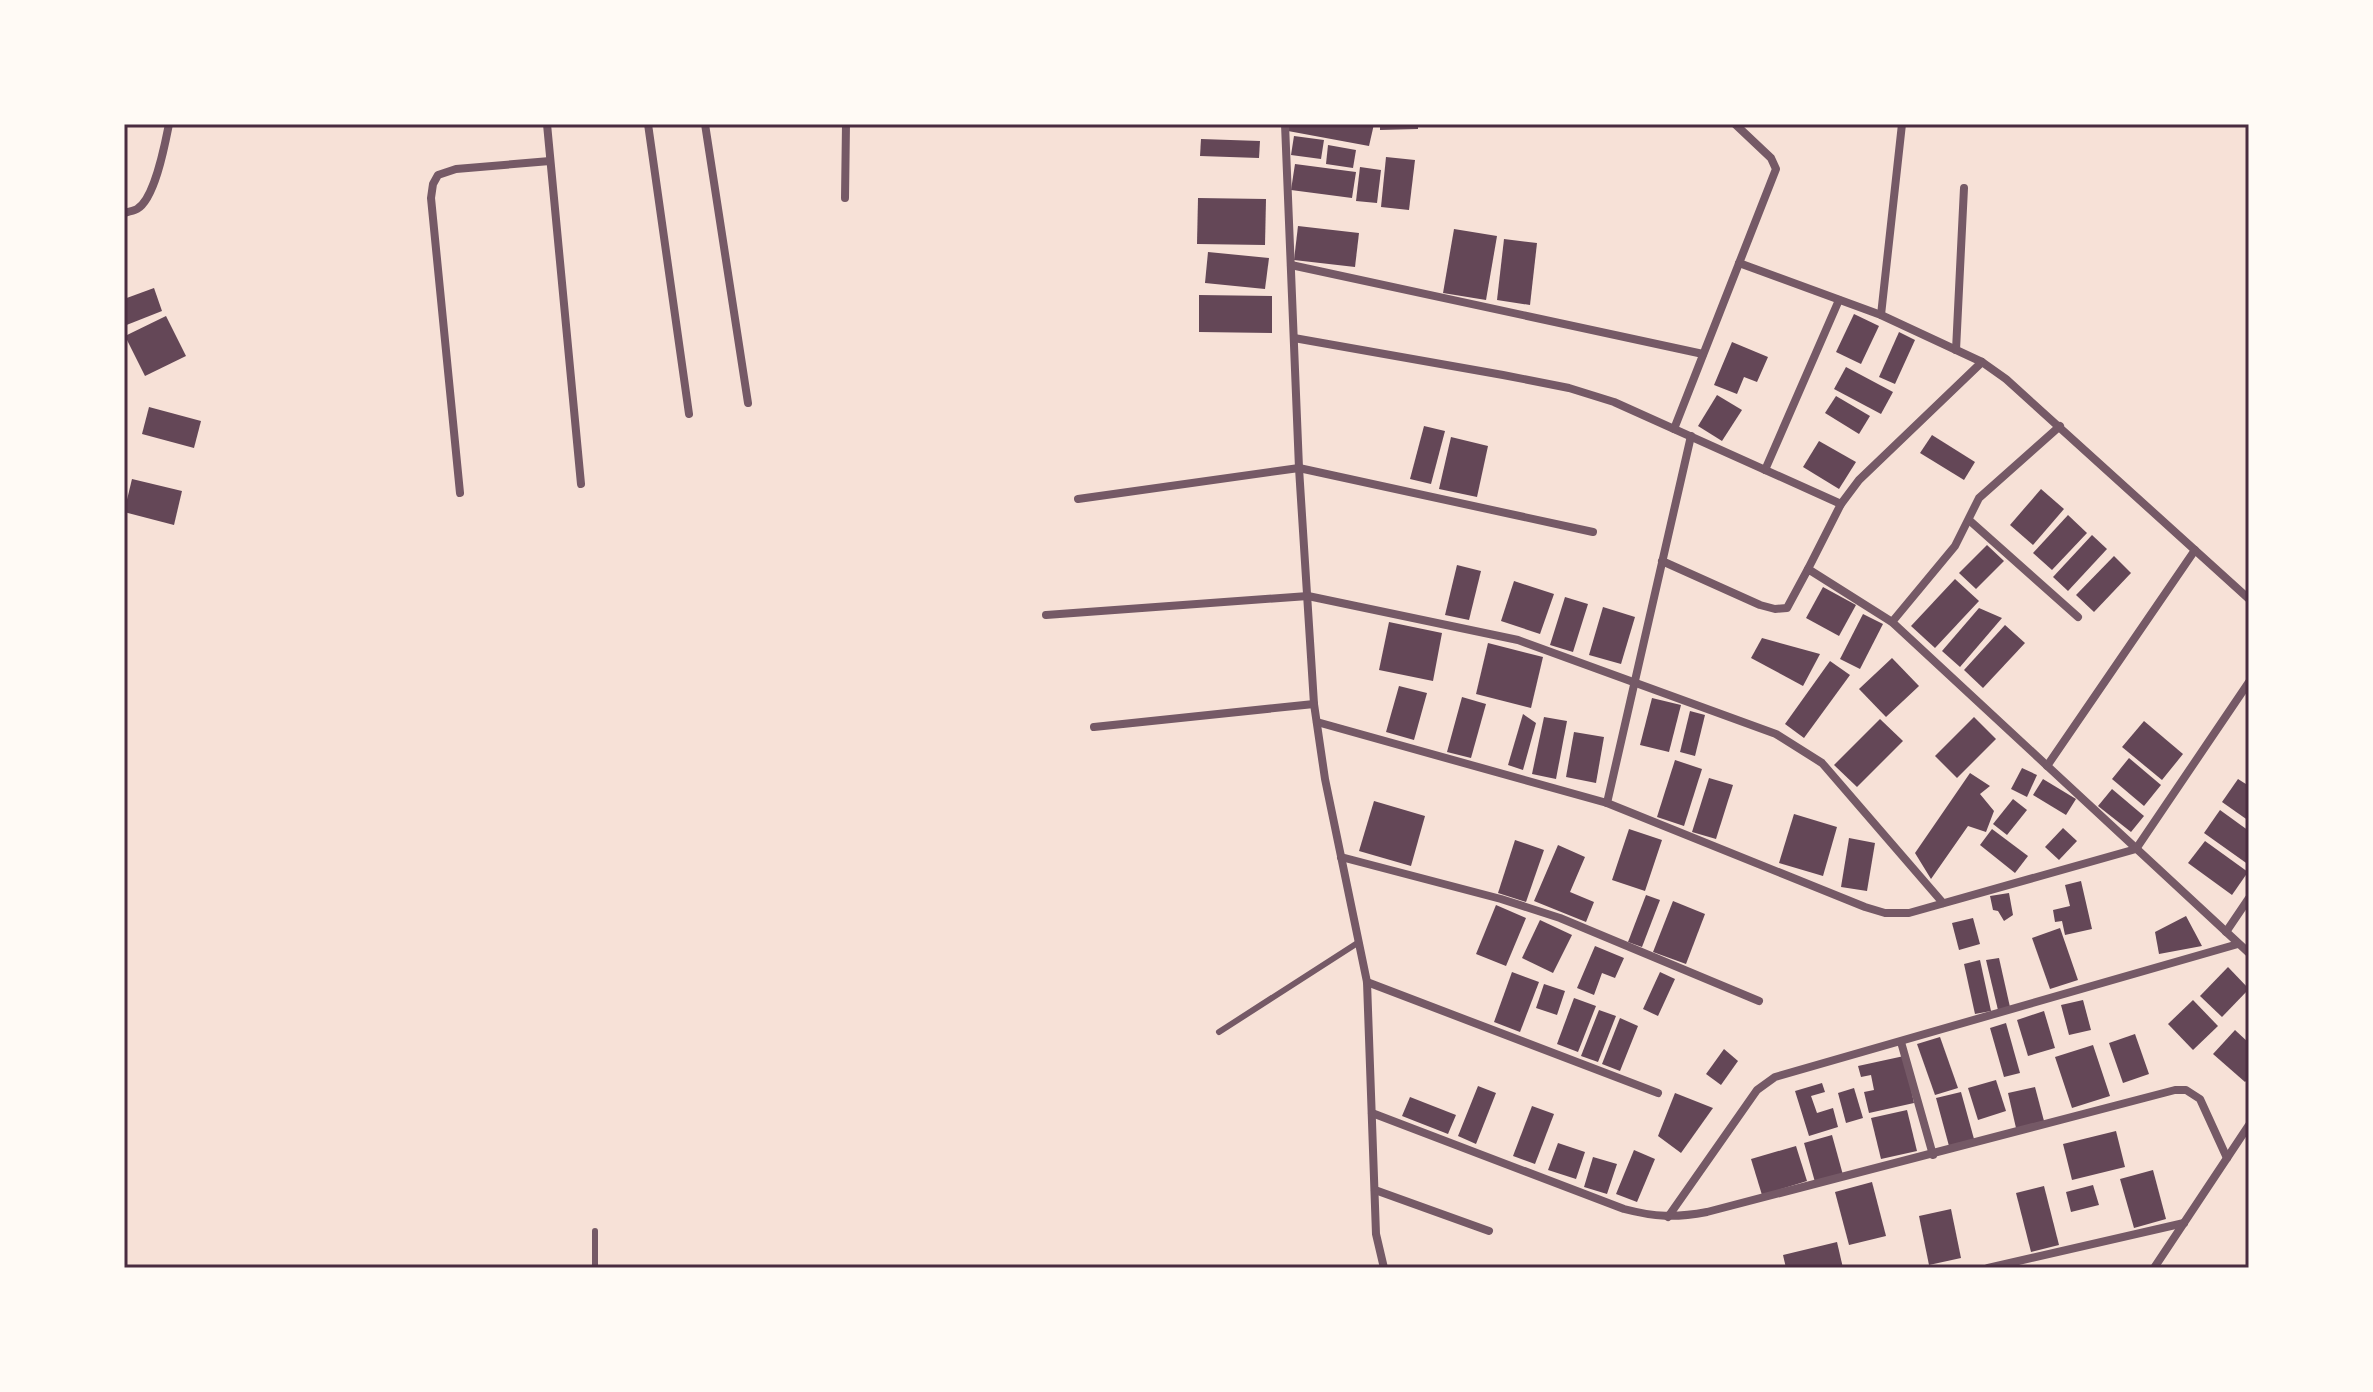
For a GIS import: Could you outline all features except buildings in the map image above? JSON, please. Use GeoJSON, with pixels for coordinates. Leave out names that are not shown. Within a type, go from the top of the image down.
{"type":"FeatureCollection","features":[{"type":"Feature","properties":{"kind":"street"},"geometry":{"type":"LineString","coordinates":[[124,213],[138,209],[146,199],[158,170],[169,124]]}},
{"type":"Feature","properties":{"kind":"street"},"geometry":{"type":"LineString","coordinates":[[547,124],[581,484]]}},
{"type":"Feature","properties":{"kind":"street"},"geometry":{"type":"LineString","coordinates":[[648,124],[689,414]]}},
{"type":"Feature","properties":{"kind":"street"},"geometry":{"type":"LineString","coordinates":[[705,124],[748,403]]}},
{"type":"Feature","properties":{"kind":"street"},"geometry":{"type":"LineString","coordinates":[[845,198],[846,124]]}},
{"type":"Feature","properties":{"kind":"street"},"geometry":{"type":"LineString","coordinates":[[1285,124],[1299,468],[1314,704],[1325,779],[1367,982],[1376,1234],[1384,1268]]}},
{"type":"Feature","properties":{"kind":"street"},"geometry":{"type":"LineString","coordinates":[[1674,429],[1776,169],[1771,158],[1735,124]]}},
{"type":"Feature","properties":{"kind":"street"},"geometry":{"type":"LineString","coordinates":[[1881,315],[1902,124]]}},
{"type":"Feature","properties":{"kind":"street"},"geometry":{"type":"LineString","coordinates":[[460,493],[431,198],[433,184],[438,175],[456,169],[550,161]]}},
{"type":"Feature","properties":{"kind":"street"},"geometry":{"type":"LineString","coordinates":[[1956,350],[1964,188]]}},
{"type":"Feature","properties":{"kind":"street"},"geometry":{"type":"LineString","coordinates":[[1739,263],[1881,315],[1982,362],[2060,426],[2249,599]]}},
{"type":"Feature","properties":{"kind":"street"},"geometry":{"type":"LineString","coordinates":[[1291,265],[1703,354]]}},
{"type":"Feature","properties":{"kind":"street"},"geometry":{"type":"LineString","coordinates":[[1765,470],[1839,300]]}},
{"type":"Feature","properties":{"kind":"street"},"geometry":{"type":"LineString","coordinates":[[1294,338],[1569,388],[1614,402],[1841,504]]}},
{"type":"Feature","properties":{"kind":"street"},"geometry":{"type":"LineString","coordinates":[[1662,561],[1775,609],[1787,608],[1841,504],[1882,456],[1982,362]]}},
{"type":"Feature","properties":{"kind":"street"},"geometry":{"type":"LineString","coordinates":[[1892,622],[1955,546],[1979,498],[2060,426]]}},
{"type":"Feature","properties":{"kind":"street"},"geometry":{"type":"LineString","coordinates":[[1607,803],[1691,436]]}},
{"type":"Feature","properties":{"kind":"street"},"geometry":{"type":"LineString","coordinates":[[1078,499],[1299,468],[1593,532]]}},
{"type":"Feature","properties":{"kind":"street"},"geometry":{"type":"LineString","coordinates":[[1969,520],[2078,617]]}},
{"type":"Feature","properties":{"kind":"street"},"geometry":{"type":"LineString","coordinates":[[2047,766],[2195,550]]}},
{"type":"Feature","properties":{"kind":"street"},"geometry":{"type":"LineString","coordinates":[[1808,569],[1892,622],[2249,953]]}},
{"type":"Feature","properties":{"kind":"street"},"geometry":{"type":"LineString","coordinates":[[1046,615],[1308,596],[1505,637],[1776,734],[1822,763],[1943,903]]}},
{"type":"Feature","properties":{"kind":"street"},"geometry":{"type":"LineString","coordinates":[[1317,722],[1607,803],[1885,913],[1909,913],[2136,849],[2249,682]]}},
{"type":"Feature","properties":{"kind":"street"},"geometry":{"type":"LineString","coordinates":[[1094,727],[1314,704]]}},
{"type":"Feature","properties":{"kind":"street"},"geometry":{"type":"LineString","coordinates":[[1341,857],[1501,899],[1560,918],[1759,1001]]}},
{"type":"Feature","properties":{"kind":"street"},"geometry":{"type":"LineString","coordinates":[[2226,932],[2249,898]]}},
{"type":"Feature","properties":{"kind":"street"},"geometry":{"type":"LineString","coordinates":[[1668,1217],[1757,1090],[1775,1077],[2238,944]]}},
{"type":"Feature","properties":{"kind":"street"},"geometry":{"type":"LineString","coordinates":[[1367,982],[1658,1093]]}},
{"type":"Feature","properties":{"kind":"street"},"geometry":{"type":"LineString","coordinates":[[1901,1042],[1933,1155]]}},
{"type":"Feature","properties":{"kind":"street"},"geometry":{"type":"LineString","coordinates":[[1372,1113],[1624,1209],[1654,1217],[1707,1212],[2186,1090],[2200,1099],[2227,1158]]}},
{"type":"Feature","properties":{"kind":"street"},"geometry":{"type":"LineString","coordinates":[[2154,1268],[2249,1125]]}},
{"type":"Feature","properties":{"kind":"street"},"geometry":{"type":"LineString","coordinates":[[1375,1190],[1489,1231]]}},
{"type":"Feature","properties":{"kind":"street"},"geometry":{"type":"LineString","coordinates":[[1988,1268],[2184,1223]]}},
{"type":"Feature","properties":{"kind":"lane"},"geometry":{"type":"LineString","coordinates":[[1219,1032],[1359,942]]}},
{"type":"Feature","properties":{"kind":"lane"},"geometry":{"type":"LineString","coordinates":[[595,1231],[595,1268]]}}]}
